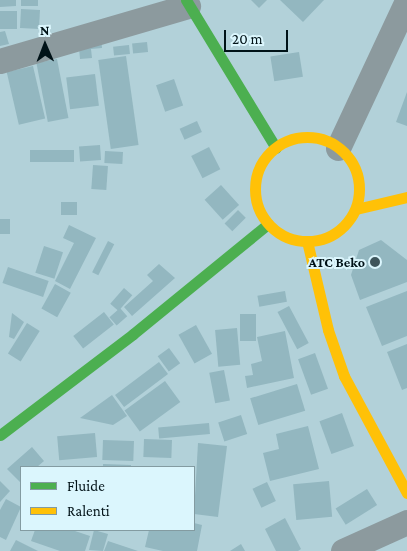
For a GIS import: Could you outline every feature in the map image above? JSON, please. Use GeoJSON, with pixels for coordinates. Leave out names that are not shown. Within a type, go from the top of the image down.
{"type":"FeatureCollection","features":[{"type":"Feature","properties":{"kind":"main road"},"geometry":{"type":"LineString","coordinates":[[187,3],[276,148]]}},
{"type":"Feature","properties":{"kind":"main road"},"geometry":{"type":"LineString","coordinates":[[314,138],[338,148],[350,160],[358,175],[360,192],[356,209],[344,226],[327,238],[307,241],[286,236],[268,224],[259,209],[255,193],[257,176],[264,160],[276,148],[287,141],[314,138]]}},
{"type":"Feature","properties":{"kind":"main road"},"geometry":{"type":"LineString","coordinates":[[356,209],[407,197]]}},
{"type":"Feature","properties":{"kind":"main road"},"geometry":{"type":"LineString","coordinates":[[0,435],[133,334],[268,224]]}},
{"type":"Feature","properties":{"kind":"main road"},"geometry":{"type":"LineString","coordinates":[[307,241],[328,330],[344,376],[407,493]]}},
{"type":"Feature","properties":{"kind":"street"},"geometry":{"type":"LineString","coordinates":[[338,148],[407,2]]}},
{"type":"Feature","properties":{"kind":"street"},"geometry":{"type":"LineString","coordinates":[[0,61],[187,3]]}},
{"type":"Feature","properties":{"kind":"street"},"geometry":{"type":"LineString","coordinates":[[343,551],[407,522]]}},
{"type":"Feature","properties":{"kind":"building"},"geometry":{"type":"Polygon","coordinates":[[[0,0],[16,0],[16,6],[0,7],[0,0]]]}},
{"type":"Feature","properties":{"kind":"building"},"geometry":{"type":"Polygon","coordinates":[[[21,0],[38,0],[38,6],[21,6],[21,0]]]}},
{"type":"Feature","properties":{"kind":"building"},"geometry":{"type":"Polygon","coordinates":[[[251,0],[267,0],[259,8],[251,0]]]}},
{"type":"Feature","properties":{"kind":"building"},"geometry":{"type":"Polygon","coordinates":[[[280,0],[324,0],[303,22],[280,0]]]}},
{"type":"Feature","properties":{"kind":"building"},"geometry":{"type":"Polygon","coordinates":[[[21,9],[40,10],[39,29],[20,28],[21,9]]]}},
{"type":"Feature","properties":{"kind":"building"},"geometry":{"type":"Polygon","coordinates":[[[0,11],[17,11],[17,29],[0,29],[0,11]]]}},
{"type":"Feature","properties":{"kind":"building"},"geometry":{"type":"Polygon","coordinates":[[[5,31],[9,44],[0,46],[0,32],[5,31]]]}},
{"type":"Feature","properties":{"kind":"building"},"geometry":{"type":"Polygon","coordinates":[[[101,36],[102,48],[91,49],[92,58],[80,59],[78,37],[101,36]]]}},
{"type":"Feature","properties":{"kind":"building"},"geometry":{"type":"Polygon","coordinates":[[[147,42],[148,52],[133,54],[132,44],[147,42]]]}},
{"type":"Feature","properties":{"kind":"building"},"geometry":{"type":"Polygon","coordinates":[[[129,45],[130,54],[114,56],[113,47],[129,45]]]}},
{"type":"Feature","properties":{"kind":"building"},"geometry":{"type":"Polygon","coordinates":[[[299,52],[303,77],[274,81],[270,57],[299,52]]]}},
{"type":"Feature","properties":{"kind":"building"},"geometry":{"type":"Polygon","coordinates":[[[126,56],[139,145],[111,149],[98,60],[126,56]]]}},
{"type":"Feature","properties":{"kind":"building"},"geometry":{"type":"Polygon","coordinates":[[[57,59],[68,118],[48,122],[36,63],[57,59]]]}},
{"type":"Feature","properties":{"kind":"building"},"geometry":{"type":"Polygon","coordinates":[[[33,66],[45,119],[19,125],[7,72],[33,66]]]}},
{"type":"Feature","properties":{"kind":"building"},"geometry":{"type":"Polygon","coordinates":[[[95,74],[99,106],[70,109],[66,78],[95,74]]]}},
{"type":"Feature","properties":{"kind":"building"},"geometry":{"type":"Polygon","coordinates":[[[174,79],[183,105],[165,112],[156,85],[174,79]]]}},
{"type":"Feature","properties":{"kind":"building"},"geometry":{"type":"Polygon","coordinates":[[[407,92],[407,126],[396,122],[407,92]]]}},
{"type":"Feature","properties":{"kind":"building"},"geometry":{"type":"Polygon","coordinates":[[[197,121],[202,132],[185,140],[180,129],[197,121]]]}},
{"type":"Feature","properties":{"kind":"building"},"geometry":{"type":"Polygon","coordinates":[[[100,145],[101,160],[80,161],[79,146],[100,145]]]}},
{"type":"Feature","properties":{"kind":"building"},"geometry":{"type":"Polygon","coordinates":[[[209,147],[220,169],[203,178],[191,156],[209,147]]]}},
{"type":"Feature","properties":{"kind":"building"},"geometry":{"type":"Polygon","coordinates":[[[30,150],[74,150],[74,162],[30,162],[30,150]]]}},
{"type":"Feature","properties":{"kind":"building"},"geometry":{"type":"Polygon","coordinates":[[[105,151],[123,152],[122,164],[104,163],[105,151]]]}},
{"type":"Feature","properties":{"kind":"building"},"geometry":{"type":"Polygon","coordinates":[[[93,165],[108,166],[106,190],[91,189],[93,165]]]}},
{"type":"Feature","properties":{"kind":"building"},"geometry":{"type":"Polygon","coordinates":[[[221,185],[239,205],[223,220],[205,200],[221,185]]]}},
{"type":"Feature","properties":{"kind":"building"},"geometry":{"type":"Polygon","coordinates":[[[61,202],[77,202],[77,215],[61,215],[61,202]]]}},
{"type":"Feature","properties":{"kind":"building"},"geometry":{"type":"Polygon","coordinates":[[[238,210],[246,218],[232,231],[225,223],[238,210]]]}},
{"type":"Feature","properties":{"kind":"building"},"geometry":{"type":"Polygon","coordinates":[[[0,219],[10,219],[10,234],[0,234],[0,219]]]}},
{"type":"Feature","properties":{"kind":"building"},"geometry":{"type":"Polygon","coordinates":[[[69,225],[96,238],[70,289],[55,281],[74,243],[63,238],[69,225]]]}},
{"type":"Feature","properties":{"kind":"building"},"geometry":{"type":"Polygon","coordinates":[[[381,240],[407,260],[407,282],[360,300],[351,275],[359,250],[381,240]]]}},
{"type":"Feature","properties":{"kind":"building"},"geometry":{"type":"Polygon","coordinates":[[[108,241],[114,244],[98,275],[92,272],[108,241]]]}},
{"type":"Feature","properties":{"kind":"building"},"geometry":{"type":"Polygon","coordinates":[[[44,246],[63,252],[54,279],[35,273],[44,246]]]}},
{"type":"Feature","properties":{"kind":"building"},"geometry":{"type":"Polygon","coordinates":[[[159,264],[175,278],[132,316],[124,307],[153,281],[147,275],[159,264]]]}},
{"type":"Feature","properties":{"kind":"building"},"geometry":{"type":"Polygon","coordinates":[[[8,267],[49,281],[43,297],[2,283],[8,267]]]}},
{"type":"Feature","properties":{"kind":"building"},"geometry":{"type":"Polygon","coordinates":[[[55,284],[71,293],[57,317],[41,308],[55,284]]]}},
{"type":"Feature","properties":{"kind":"building"},"geometry":{"type":"Polygon","coordinates":[[[124,288],[132,295],[119,311],[110,304],[124,288]]]}},
{"type":"Feature","properties":{"kind":"building"},"geometry":{"type":"Polygon","coordinates":[[[285,291],[287,302],[259,307],[257,296],[285,291]]]}},
{"type":"Feature","properties":{"kind":"building"},"geometry":{"type":"Polygon","coordinates":[[[407,291],[407,336],[382,346],[366,307],[407,291]]]}},
{"type":"Feature","properties":{"kind":"building"},"geometry":{"type":"Polygon","coordinates":[[[289,306],[309,343],[297,349],[278,312],[289,306]]]}},
{"type":"Feature","properties":{"kind":"building"},"geometry":{"type":"Polygon","coordinates":[[[120,308],[127,316],[117,325],[109,317],[120,308]]]}},
{"type":"Feature","properties":{"kind":"building"},"geometry":{"type":"Polygon","coordinates":[[[104,312],[114,325],[83,349],[73,336],[104,312]]]}},
{"type":"Feature","properties":{"kind":"building"},"geometry":{"type":"Polygon","coordinates":[[[12,313],[24,322],[14,339],[9,337],[12,313]]]}},
{"type":"Feature","properties":{"kind":"building"},"geometry":{"type":"Polygon","coordinates":[[[240,314],[256,314],[256,341],[240,341],[240,314]]]}},
{"type":"Feature","properties":{"kind":"building"},"geometry":{"type":"Polygon","coordinates":[[[27,323],[40,331],[21,361],[8,354],[27,323]]]}},
{"type":"Feature","properties":{"kind":"building"},"geometry":{"type":"Polygon","coordinates":[[[196,325],[212,354],[195,364],[179,335],[196,325]]]}},
{"type":"Feature","properties":{"kind":"building"},"geometry":{"type":"Polygon","coordinates":[[[237,328],[240,365],[218,367],[215,330],[237,328]]]}},
{"type":"Feature","properties":{"kind":"building"},"geometry":{"type":"Polygon","coordinates":[[[285,331],[294,378],[247,388],[245,376],[253,375],[251,364],[262,361],[257,337],[285,331]]]}},
{"type":"Feature","properties":{"kind":"building"},"geometry":{"type":"Polygon","coordinates":[[[407,344],[407,388],[402,390],[387,352],[407,344]]]}},
{"type":"Feature","properties":{"kind":"building"},"geometry":{"type":"Polygon","coordinates":[[[169,348],[180,363],[169,372],[158,356],[169,348]]]}},
{"type":"Feature","properties":{"kind":"building"},"geometry":{"type":"Polygon","coordinates":[[[315,353],[328,389],[311,395],[298,359],[315,353]]]}},
{"type":"Feature","properties":{"kind":"building"},"geometry":{"type":"Polygon","coordinates":[[[159,362],[168,374],[124,407],[115,395],[159,362]]]}},
{"type":"Feature","properties":{"kind":"building"},"geometry":{"type":"Polygon","coordinates":[[[224,370],[230,400],[215,403],[209,373],[224,370]]]}},
{"type":"Feature","properties":{"kind":"building"},"geometry":{"type":"Polygon","coordinates":[[[165,381],[180,402],[140,431],[125,410],[165,381]]]}},
{"type":"Feature","properties":{"kind":"building"},"geometry":{"type":"Polygon","coordinates":[[[297,384],[305,411],[258,425],[250,398],[297,384]]]}},
{"type":"Feature","properties":{"kind":"building"},"geometry":{"type":"Polygon","coordinates":[[[112,395],[127,416],[113,425],[80,418],[112,395]]]}},
{"type":"Feature","properties":{"kind":"building"},"geometry":{"type":"Polygon","coordinates":[[[342,413],[354,446],[331,454],[319,421],[342,413]]]}},
{"type":"Feature","properties":{"kind":"building"},"geometry":{"type":"Polygon","coordinates":[[[241,415],[247,434],[224,441],[218,422],[241,415]]]}},
{"type":"Feature","properties":{"kind":"building"},"geometry":{"type":"Polygon","coordinates":[[[209,423],[210,434],[159,438],[158,427],[209,423]]]}},
{"type":"Feature","properties":{"kind":"building"},"geometry":{"type":"Polygon","coordinates":[[[308,426],[319,469],[270,481],[263,453],[279,449],[276,434],[308,426]]]}},
{"type":"Feature","properties":{"kind":"building"},"geometry":{"type":"Polygon","coordinates":[[[95,433],[97,457],[59,460],[57,436],[95,433]]]}},
{"type":"Feature","properties":{"kind":"building"},"geometry":{"type":"Polygon","coordinates":[[[144,439],[172,440],[171,458],[143,457],[144,439]]]}},
{"type":"Feature","properties":{"kind":"building"},"geometry":{"type":"Polygon","coordinates":[[[103,440],[134,441],[133,461],[102,460],[103,440]]]}},
{"type":"Feature","properties":{"kind":"building"},"geometry":{"type":"Polygon","coordinates":[[[198,443],[227,446],[218,517],[195,514],[198,443]]]}},
{"type":"Feature","properties":{"kind":"building"},"geometry":{"type":"Polygon","coordinates":[[[32,447],[44,461],[38,466],[20,466],[20,482],[7,469],[32,447]]]}},
{"type":"Feature","properties":{"kind":"building"},"geometry":{"type":"Polygon","coordinates":[[[103,464],[131,465],[131,466],[103,466],[103,464]]]}},
{"type":"Feature","properties":{"kind":"building"},"geometry":{"type":"Polygon","coordinates":[[[0,481],[10,491],[0,502],[0,481]]]}},
{"type":"Feature","properties":{"kind":"building"},"geometry":{"type":"Polygon","coordinates":[[[329,481],[332,517],[296,520],[293,484],[329,481]]]}},
{"type":"Feature","properties":{"kind":"building"},"geometry":{"type":"Polygon","coordinates":[[[267,482],[276,501],[261,508],[252,489],[267,482]]]}},
{"type":"Feature","properties":{"kind":"building"},"geometry":{"type":"Polygon","coordinates":[[[367,489],[377,505],[346,525],[336,509],[367,489]]]}},
{"type":"Feature","properties":{"kind":"building"},"geometry":{"type":"Polygon","coordinates":[[[6,499],[20,506],[6,540],[0,537],[0,510],[6,499]]]}},
{"type":"Feature","properties":{"kind":"building"},"geometry":{"type":"Polygon","coordinates":[[[285,518],[301,549],[298,551],[276,551],[265,529],[285,518]]]}},
{"type":"Feature","properties":{"kind":"building"},"geometry":{"type":"Polygon","coordinates":[[[195,523],[202,525],[197,551],[163,551],[145,547],[149,531],[195,531],[195,523]]]}},
{"type":"Feature","properties":{"kind":"building"},"geometry":{"type":"Polygon","coordinates":[[[35,531],[75,531],[90,536],[85,551],[60,551],[31,541],[35,531]]]}},
{"type":"Feature","properties":{"kind":"building"},"geometry":{"type":"Polygon","coordinates":[[[94,531],[108,534],[103,551],[89,550],[94,531]]]}},
{"type":"Feature","properties":{"kind":"building"},"geometry":{"type":"Polygon","coordinates":[[[16,540],[38,551],[10,551],[16,540]]]}},
{"type":"Feature","properties":{"kind":"building"},"geometry":{"type":"Polygon","coordinates":[[[108,541],[138,551],[104,551],[108,541]]]}},
{"type":"Feature","properties":{"kind":"building"},"geometry":{"type":"Polygon","coordinates":[[[241,544],[245,551],[230,551],[241,544]]]}},
{"type":"Feature","properties":{"kind":"traffic: fast"},"geometry":{"type":"LineString","coordinates":[[186,0],[276,148]]}},
{"type":"Feature","properties":{"kind":"traffic: fast"},"geometry":{"type":"LineString","coordinates":[[0,435],[133,334],[268,224]]}},
{"type":"Feature","properties":{"kind":"traffic: slow"},"geometry":{"type":"LineString","coordinates":[[307,137],[327,141],[344,152],[355,169],[359,189],[355,209],[344,226],[327,237],[307,241],[287,237],[270,226],[259,209],[255,189],[259,169],[270,152],[287,141],[307,137]]}},
{"type":"Feature","properties":{"kind":"traffic: slow"},"geometry":{"type":"LineString","coordinates":[[356,209],[407,197]]}},
{"type":"Feature","properties":{"kind":"traffic: slow"},"geometry":{"type":"LineString","coordinates":[[307,241],[328,330],[344,376],[407,493]]}},
{"type":"Feature","properties":{"kind":"place","name":"ATC Beko"},"geometry":{"type":"Point","coordinates":[375,262]}}]}
